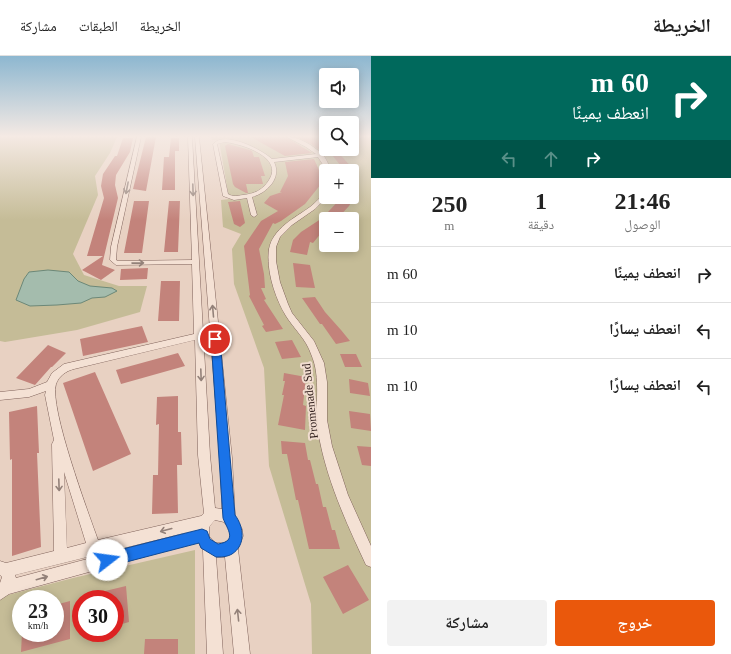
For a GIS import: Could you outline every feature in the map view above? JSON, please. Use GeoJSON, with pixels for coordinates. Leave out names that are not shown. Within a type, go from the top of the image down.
{"type":"FeatureCollection","features":[{"type":"Feature","properties":{"kind":"street"},"geometry":{"type":"LineString","coordinates":[[133,165],[113,254],[113,260],[116,262],[126,263],[195,262]]}},
{"type":"Feature","properties":{"kind":"street"},"geometry":{"type":"LineString","coordinates":[[191,165],[207,519],[202,530],[206,541],[215,654]]}},
{"type":"Feature","properties":{"kind":"street"},"geometry":{"type":"LineString","coordinates":[[200,165],[226,458],[229,518]]}},
{"type":"Feature","properties":{"kind":"street"},"geometry":{"type":"LineString","coordinates":[[218,165],[223,193],[226,197],[231,198],[248,196],[262,191],[271,182],[274,175],[271,165]]}},
{"type":"Feature","properties":{"kind":"street"},"geometry":{"type":"LineString","coordinates":[[248,196],[254,215]]}},
{"type":"Feature","properties":{"kind":"street","name":"Promenade Sud"},"geometry":{"type":"LineString","coordinates":[[319,202],[312,210],[278,234],[273,244],[273,260],[277,286],[285,306],[312,345],[317,356],[323,387],[323,429],[329,458],[348,513],[371,560]]}},
{"type":"Feature","properties":{"kind":"street"},"geometry":{"type":"LineString","coordinates":[[94,549],[57,432],[50,395],[51,385],[57,374],[68,367],[199,336]]}},
{"type":"Feature","properties":{"kind":"street"},"geometry":{"type":"LineString","coordinates":[[0,396],[29,393],[51,385]]}},
{"type":"Feature","properties":{"kind":"street"},"geometry":{"type":"LineString","coordinates":[[57,432],[61,557]]}},
{"type":"Feature","properties":{"kind":"street"},"geometry":{"type":"LineString","coordinates":[[2,591],[9,576],[3,569],[94,549],[182,526],[221,514],[229,518],[235,525],[237,534],[231,547],[242,654]]}},
{"type":"Feature","properties":{"kind":"street"},"geometry":{"type":"LineString","coordinates":[[2,591],[206,541],[220,551],[231,547]]}},
{"type":"Feature","properties":{"kind":"shaded area"},"geometry":{"type":"Polygon","coordinates":[[[0,165],[102,165],[95,176],[98,195],[73,254],[84,275],[119,286],[147,286],[140,312],[77,330],[5,342],[0,341],[0,165]]]}},
{"type":"Feature","properties":{"kind":"shaded area"},"geometry":{"type":"Polygon","coordinates":[[[223,165],[319,165],[319,204],[359,204],[359,165],[371,165],[371,654],[312,654],[311,604],[269,466],[264,368],[234,284],[232,249],[241,234],[223,227],[221,200],[229,199],[223,165]]]}},
{"type":"Feature","properties":{"kind":"shaded area"},"geometry":{"type":"Polygon","coordinates":[[[48,270],[69,272],[78,281],[90,286],[112,288],[117,291],[105,297],[92,298],[81,303],[30,306],[16,300],[24,279],[29,272],[48,270]]]}},
{"type":"Feature","properties":{"kind":"shaded area"},"geometry":{"type":"Polygon","coordinates":[[[195,550],[195,654],[0,654],[0,597],[12,594],[12,642],[64,642],[64,590],[27,590],[195,550]]]}},
{"type":"Feature","properties":{"kind":"building"},"geometry":{"type":"Polygon","coordinates":[[[109,165],[122,165],[116,175],[115,185],[118,198],[102,265],[115,270],[101,280],[82,270],[103,256],[87,256],[104,198],[101,186],[103,174],[109,165]]]}},
{"type":"Feature","properties":{"kind":"building"},"geometry":{"type":"Polygon","coordinates":[[[139,165],[151,165],[146,191],[133,189],[139,165]]]}},
{"type":"Feature","properties":{"kind":"building"},"geometry":{"type":"Polygon","coordinates":[[[164,165],[175,165],[175,190],[162,190],[164,165]]]}},
{"type":"Feature","properties":{"kind":"building"},"geometry":{"type":"Polygon","coordinates":[[[229,165],[261,165],[265,176],[261,176],[263,184],[246,184],[248,193],[246,193],[235,187],[229,165]]]}},
{"type":"Feature","properties":{"kind":"building"},"geometry":{"type":"Polygon","coordinates":[[[286,165],[317,165],[319,170],[319,186],[305,204],[281,221],[275,224],[273,223],[259,249],[264,274],[265,288],[261,288],[266,299],[264,300],[283,329],[266,332],[249,296],[244,246],[261,221],[278,211],[264,203],[270,196],[282,192],[280,192],[288,176],[286,165]]]}},
{"type":"Feature","properties":{"kind":"building"},"geometry":{"type":"Polygon","coordinates":[[[134,201],[149,201],[142,253],[124,253],[134,201]]]}},
{"type":"Feature","properties":{"kind":"building"},"geometry":{"type":"Polygon","coordinates":[[[169,201],[180,201],[178,252],[164,252],[169,201]]]}},
{"type":"Feature","properties":{"kind":"building"},"geometry":{"type":"Polygon","coordinates":[[[240,201],[245,223],[240,227],[234,224],[228,202],[240,201]]]}},
{"type":"Feature","properties":{"kind":"building"},"geometry":{"type":"Polygon","coordinates":[[[335,204],[350,204],[343,212],[328,212],[335,204]]]}},
{"type":"Feature","properties":{"kind":"building"},"geometry":{"type":"Polygon","coordinates":[[[319,220],[319,236],[313,243],[310,242],[307,255],[290,252],[293,240],[301,232],[319,220]]]}},
{"type":"Feature","properties":{"kind":"building"},"geometry":{"type":"Polygon","coordinates":[[[293,263],[310,265],[315,288],[296,287],[293,263]]]}},
{"type":"Feature","properties":{"kind":"building"},"geometry":{"type":"Polygon","coordinates":[[[148,268],[147,279],[120,280],[121,269],[148,268]]]}},
{"type":"Feature","properties":{"kind":"building"},"geometry":{"type":"Polygon","coordinates":[[[161,281],[180,281],[179,321],[158,321],[161,281]]]}},
{"type":"Feature","properties":{"kind":"building"},"geometry":{"type":"Polygon","coordinates":[[[315,297],[325,312],[350,341],[336,344],[302,298],[315,297]]]}},
{"type":"Feature","properties":{"kind":"building"},"geometry":{"type":"Polygon","coordinates":[[[142,326],[148,342],[83,356],[80,339],[142,326]]]}},
{"type":"Feature","properties":{"kind":"building"},"geometry":{"type":"Polygon","coordinates":[[[292,340],[301,357],[282,359],[275,342],[292,340]]]}},
{"type":"Feature","properties":{"kind":"building"},"geometry":{"type":"Polygon","coordinates":[[[48,345],[66,353],[35,385],[16,378],[48,345]]]}},
{"type":"Feature","properties":{"kind":"building"},"geometry":{"type":"Polygon","coordinates":[[[178,353],[185,366],[121,384],[116,370],[178,353]]]}},
{"type":"Feature","properties":{"kind":"building"},"geometry":{"type":"Polygon","coordinates":[[[340,354],[356,354],[362,367],[345,367],[340,354]]]}},
{"type":"Feature","properties":{"kind":"building"},"geometry":{"type":"Polygon","coordinates":[[[95,372],[131,454],[93,471],[63,383],[95,372]]]}},
{"type":"Feature","properties":{"kind":"building"},"geometry":{"type":"Polygon","coordinates":[[[284,373],[306,377],[303,405],[306,406],[305,430],[278,425],[284,395],[282,395],[285,381],[283,381],[284,373]]]}},
{"type":"Feature","properties":{"kind":"building"},"geometry":{"type":"Polygon","coordinates":[[[349,379],[368,383],[370,396],[350,393],[349,379]]]}},
{"type":"Feature","properties":{"kind":"building"},"geometry":{"type":"Polygon","coordinates":[[[178,396],[178,432],[181,432],[182,465],[177,465],[178,513],[152,514],[153,475],[158,475],[159,424],[156,425],[157,397],[178,396]]]}},
{"type":"Feature","properties":{"kind":"building"},"geometry":{"type":"Polygon","coordinates":[[[37,406],[39,453],[37,453],[41,547],[12,556],[12,459],[10,460],[9,412],[37,406]]]}},
{"type":"Feature","properties":{"kind":"building"},"geometry":{"type":"Polygon","coordinates":[[[349,411],[370,414],[371,431],[351,428],[349,411]]]}},
{"type":"Feature","properties":{"kind":"building"},"geometry":{"type":"Polygon","coordinates":[[[281,441],[305,443],[308,460],[310,460],[316,484],[318,484],[323,507],[326,507],[332,530],[335,530],[340,549],[309,549],[298,500],[296,500],[287,454],[282,454],[281,441]]]}},
{"type":"Feature","properties":{"kind":"building"},"geometry":{"type":"Polygon","coordinates":[[[357,446],[371,447],[371,466],[362,465],[357,446]]]}},
{"type":"Feature","properties":{"kind":"building"},"geometry":{"type":"Polygon","coordinates":[[[348,565],[369,600],[343,614],[323,577],[348,565]]]}},
{"type":"Feature","properties":{"kind":"building"},"geometry":{"type":"Polygon","coordinates":[[[126,586],[129,622],[124,623],[124,590],[109,590],[126,586]]]}},
{"type":"Feature","properties":{"kind":"building"},"geometry":{"type":"Polygon","coordinates":[[[70,601],[70,639],[64,641],[64,603],[70,601]]]}},
{"type":"Feature","properties":{"kind":"building"},"geometry":{"type":"Polygon","coordinates":[[[145,639],[178,639],[178,654],[144,654],[145,639]]]}},
{"type":"Feature","properties":{"kind":"building"},"geometry":{"type":"Polygon","coordinates":[[[22,642],[59,642],[21,652],[22,642]]]}},
{"type":"Feature","properties":{"kind":"route"},"geometry":{"type":"LineString","coordinates":[[107,560],[202,535],[209,547],[216,551],[224,551],[231,547],[236,539],[237,534],[235,525],[229,518],[226,458],[215,339]]}}]}
